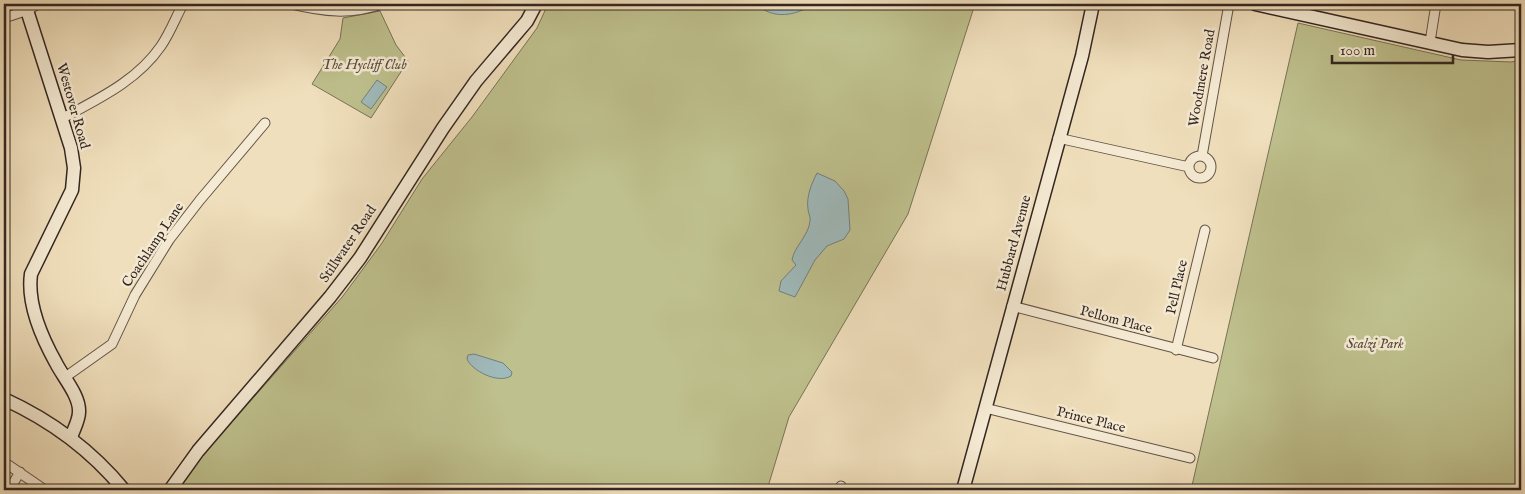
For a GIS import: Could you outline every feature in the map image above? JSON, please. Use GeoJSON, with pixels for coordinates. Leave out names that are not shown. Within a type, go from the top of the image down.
{"type":"FeatureCollection","features":[{"type":"Feature","properties":{"kind":"main road","name":"Stillwater Road"},"geometry":{"type":"LineString","coordinates":[[170,490],[198,451],[330,297],[360,258],[443,128],[476,81],[527,21],[536,4]]}},
{"type":"Feature","properties":{"kind":"main road","name":"Hubbard Avenue"},"geometry":{"type":"LineString","coordinates":[[963,490],[1082,56],[1093,4]]}},
{"type":"Feature","properties":{"kind":"main road"},"geometry":{"type":"LineString","coordinates":[[1256,4],[1479,51],[1521,50]]}},
{"type":"Feature","properties":{"kind":"main road","name":"Westover Road"},"geometry":{"type":"LineString","coordinates":[[30,6],[71,148],[74,168],[72,190],[31,274],[30,288],[37,319],[54,361],[79,412],[70,438]]}},
{"type":"Feature","properties":{"kind":"main road"},"geometry":{"type":"LineString","coordinates":[[4,399],[70,438],[104,467],[124,490]]}},
{"type":"Feature","properties":{"kind":"street"},"geometry":{"type":"LineString","coordinates":[[62,119],[120,87],[150,61],[162,44],[183,4]]}},
{"type":"Feature","properties":{"kind":"street"},"geometry":{"type":"LineString","coordinates":[[292,4],[325,12],[367,9],[382,4]]}},
{"type":"Feature","properties":{"kind":"street","name":"Woodmere Road"},"geometry":{"type":"LineString","coordinates":[[1058,138],[1189,167],[1195,177],[1206,177],[1212,166],[1202,156],[1229,4]]}},
{"type":"Feature","properties":{"kind":"street"},"geometry":{"type":"LineString","coordinates":[[1430,42],[1436,4]]}},
{"type":"Feature","properties":{"kind":"street"},"geometry":{"type":"LineString","coordinates":[[4,18],[30,6]]}},
{"type":"Feature","properties":{"kind":"street","name":"Coachlamp Lane"},"geometry":{"type":"LineString","coordinates":[[64,378],[112,344],[136,295],[169,240],[265,123]]}},
{"type":"Feature","properties":{"kind":"street"},"geometry":{"type":"LineString","coordinates":[[1189,167],[1193,159],[1202,156]]}},
{"type":"Feature","properties":{"kind":"street","name":"Pell Place"},"geometry":{"type":"LineString","coordinates":[[1176,350],[1204,230]]}},
{"type":"Feature","properties":{"kind":"street","name":"Pellom Place"},"geometry":{"type":"LineString","coordinates":[[1012,306],[1176,350],[1213,358]]}},
{"type":"Feature","properties":{"kind":"street","name":"Prince Place"},"geometry":{"type":"LineString","coordinates":[[985,408],[1190,458]]}},
{"type":"Feature","properties":{"kind":"street"},"geometry":{"type":"LineString","coordinates":[[4,462],[45,490]]}},
{"type":"Feature","properties":{"kind":"street"},"geometry":{"type":"LineString","coordinates":[[9,490],[20,472]]}},
{"type":"Feature","properties":{"kind":"green space"},"geometry":{"type":"Polygon","coordinates":[[[548,4],[975,4],[908,214],[789,417],[767,490],[178,490],[188,472],[343,296],[382,243],[422,179],[472,117],[537,28],[548,4]]]}},
{"type":"Feature","properties":{"kind":"green space","name":"The Hycliff Club"},"geometry":{"type":"Polygon","coordinates":[[[380,11],[396,45],[408,61],[371,118],[312,84],[340,39],[343,18],[380,11]]]}},
{"type":"Feature","properties":{"kind":"green space","name":"Scalzi Park"},"geometry":{"type":"Polygon","coordinates":[[[1298,23],[1461,60],[1511,62],[1521,60],[1521,490],[1191,490],[1298,23]]]}},
{"type":"Feature","properties":{"kind":"water"},"geometry":{"type":"Polygon","coordinates":[[[756,4],[813,4],[799,11],[784,15],[770,12],[756,4]]]}},
{"type":"Feature","properties":{"kind":"water"},"geometry":{"type":"Polygon","coordinates":[[[377,80],[387,87],[371,109],[361,102],[377,80]]]}},
{"type":"Feature","properties":{"kind":"water"},"geometry":{"type":"Polygon","coordinates":[[[817,173],[835,181],[844,191],[848,199],[850,230],[844,239],[827,246],[815,260],[795,297],[779,291],[781,281],[796,265],[792,260],[793,255],[809,226],[808,199],[811,185],[817,173]]]}},
{"type":"Feature","properties":{"kind":"water"},"geometry":{"type":"Polygon","coordinates":[[[474,354],[503,363],[512,372],[511,376],[499,378],[480,372],[467,359],[468,355],[474,354]]]}}]}
